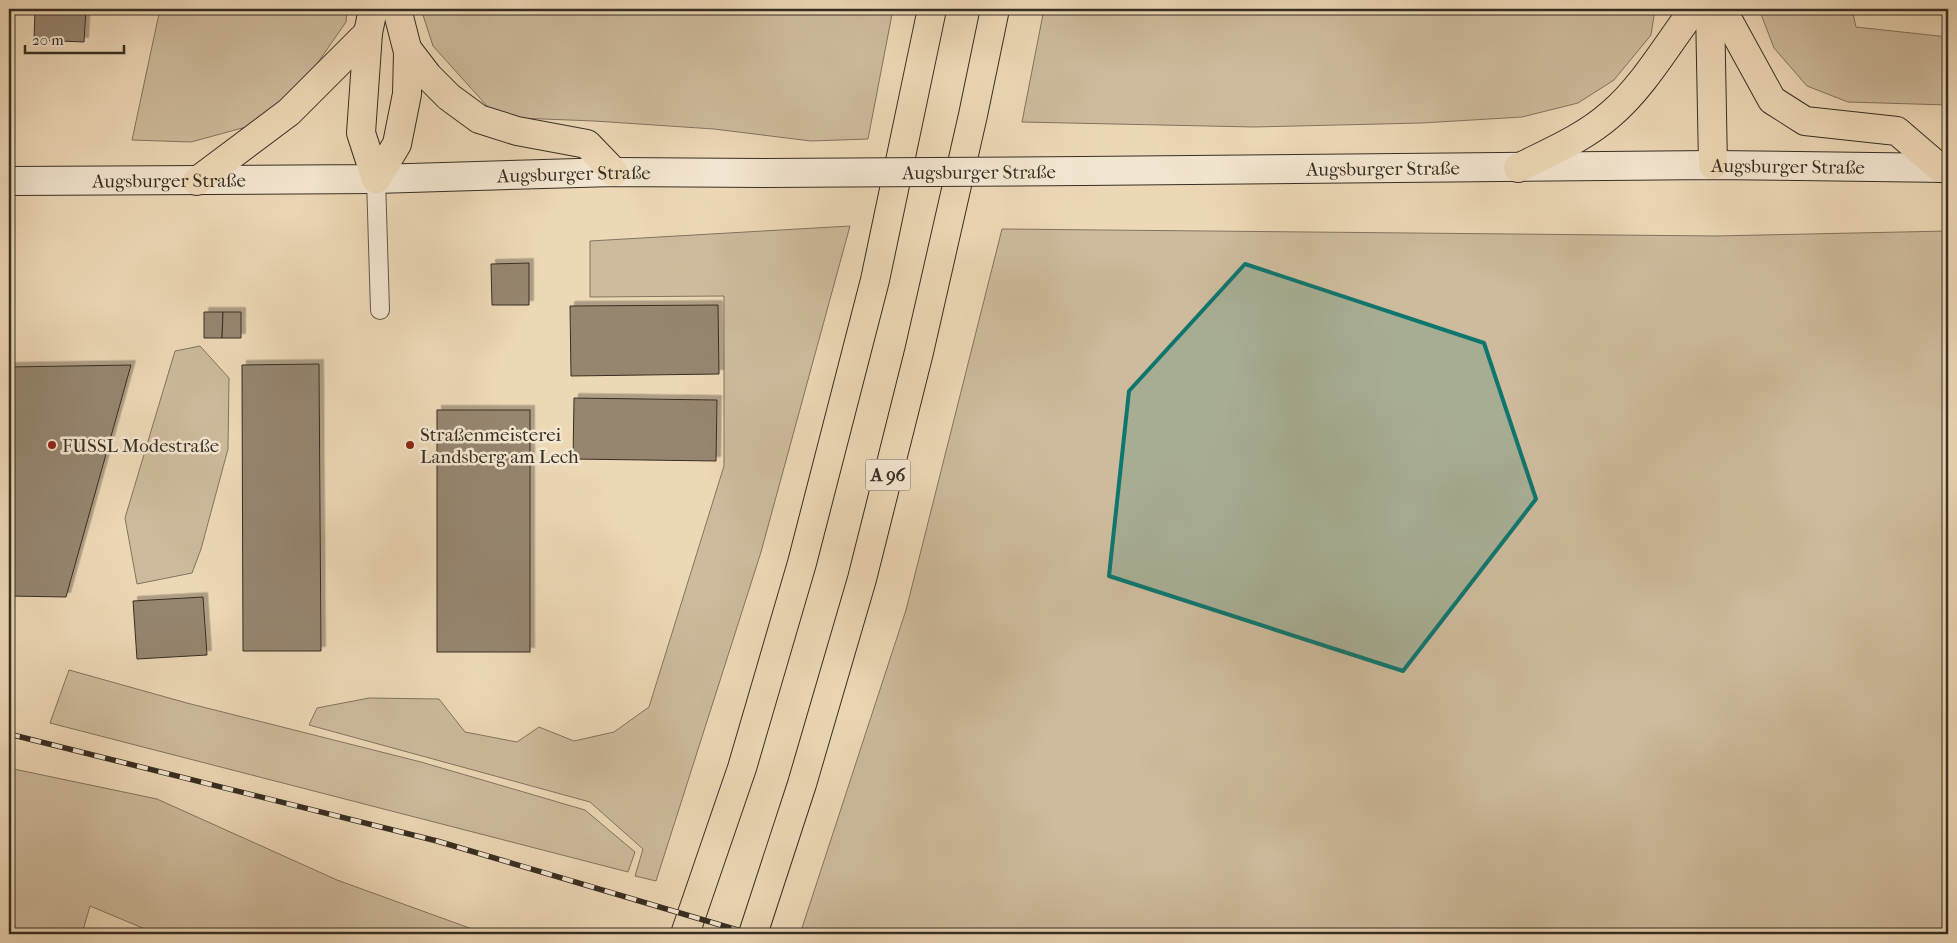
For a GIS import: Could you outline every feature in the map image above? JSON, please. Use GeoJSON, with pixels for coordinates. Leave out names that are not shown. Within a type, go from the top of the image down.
{"type":"FeatureCollection","features":[{"type":"Feature","properties":{"kind":"highway"},"geometry":{"type":"LineString","coordinates":[[376,179],[397,144],[407,94],[408,50],[397,9]]}},
{"type":"Feature","properties":{"kind":"highway"},"geometry":{"type":"LineString","coordinates":[[923,52],[926,9]]}},
{"type":"Feature","properties":{"kind":"highway"},"geometry":{"type":"LineString","coordinates":[[685,934],[742,768],[802,564],[875,280],[932,9]]}},
{"type":"Feature","properties":{"kind":"highway","name":"A 96"},"geometry":{"type":"LineString","coordinates":[[753,934],[802,784],[862,579],[919,352],[995,9]]}},
{"type":"Feature","properties":{"kind":"highway"},"geometry":{"type":"LineString","coordinates":[[1518,168],[1571,142],[1611,114],[1643,80],[1694,9]]}},
{"type":"Feature","properties":{"kind":"highway"},"geometry":{"type":"LineString","coordinates":[[1710,9],[1712,165]]}},
{"type":"Feature","properties":{"kind":"highway"},"geometry":{"type":"LineString","coordinates":[[1722,9],[1772,100],[1805,121],[1896,132],[1944,168]]}},
{"type":"Feature","properties":{"kind":"highway"},"geometry":{"type":"LineString","coordinates":[[371,21],[361,133],[376,179]]}},
{"type":"Feature","properties":{"kind":"highway"},"geometry":{"type":"LineString","coordinates":[[197,181],[289,112],[371,21]]}},
{"type":"Feature","properties":{"kind":"highway"},"geometry":{"type":"LineString","coordinates":[[408,50],[428,76],[449,98],[479,119],[517,131],[587,144],[614,172]]}},
{"type":"Feature","properties":{"kind":"main road","name":"Augsburger Straße"},"geometry":{"type":"LineString","coordinates":[[9,181],[376,179],[614,172],[727,171],[764,173],[1712,165],[1944,168]]}},
{"type":"Feature","properties":{"kind":"lane"},"geometry":{"type":"LineString","coordinates":[[376,179],[380,310]]}},
{"type":"Feature","properties":{"kind":"highlighted area"},"geometry":{"type":"Polygon","coordinates":[[[1245,264],[1484,343],[1536,499],[1403,671],[1109,576],[1129,391],[1245,264]]]}},
{"type":"Feature","properties":{"kind":"shaded area"},"geometry":{"type":"Polygon","coordinates":[[[160,9],[347,9],[346,22],[312,71],[257,124],[191,142],[132,140],[160,9]]]}},
{"type":"Feature","properties":{"kind":"shaded area"},"geometry":{"type":"Polygon","coordinates":[[[421,9],[893,9],[868,139],[811,141],[714,129],[518,118],[488,107],[433,46],[421,9]]]}},
{"type":"Feature","properties":{"kind":"shaded area"},"geometry":{"type":"Polygon","coordinates":[[[1044,9],[1655,9],[1651,35],[1614,80],[1578,103],[1522,117],[1422,123],[1254,127],[1022,122],[1044,9]]]}},
{"type":"Feature","properties":{"kind":"shaded area"},"geometry":{"type":"Polygon","coordinates":[[[1759,9],[1852,9],[1856,27],[1948,37],[1948,105],[1848,102],[1807,86],[1774,48],[1759,9]]]}},
{"type":"Feature","properties":{"kind":"shaded area"},"geometry":{"type":"Polygon","coordinates":[[[850,226],[761,552],[656,881],[635,876],[643,849],[590,802],[309,725],[317,708],[369,698],[439,699],[465,732],[517,742],[539,727],[574,741],[614,732],[649,707],[724,466],[724,296],[590,297],[590,241],[850,226]]]}},
{"type":"Feature","properties":{"kind":"shaded area"},"geometry":{"type":"Polygon","coordinates":[[[1002,229],[1715,236],[1948,231],[1948,934],[823,934],[802,928],[906,610],[1002,229]]]}},
{"type":"Feature","properties":{"kind":"shaded area"},"geometry":{"type":"Polygon","coordinates":[[[200,346],[229,378],[228,449],[201,549],[192,573],[137,584],[125,518],[175,351],[200,346]]]}},
{"type":"Feature","properties":{"kind":"shaded area"},"geometry":{"type":"Polygon","coordinates":[[[69,670],[187,703],[421,762],[585,810],[635,852],[628,872],[50,723],[69,670]]]}},
{"type":"Feature","properties":{"kind":"shaded area"},"geometry":{"type":"Polygon","coordinates":[[[9,768],[157,799],[337,880],[486,934],[157,934],[90,906],[82,934],[9,934],[9,768]]]}},
{"type":"Feature","properties":{"kind":"building"},"geometry":{"type":"Polygon","coordinates":[[[35,9],[86,9],[84,42],[34,40],[35,9]]]}},
{"type":"Feature","properties":{"kind":"building"},"geometry":{"type":"Polygon","coordinates":[[[529,263],[529,305],[492,305],[491,264],[529,263]]]}},
{"type":"Feature","properties":{"kind":"building"},"geometry":{"type":"Polygon","coordinates":[[[718,305],[719,374],[571,376],[570,306],[718,305]]]}},
{"type":"Feature","properties":{"kind":"building"},"geometry":{"type":"Polygon","coordinates":[[[204,312],[223,312],[222,338],[204,338],[204,312]]]}},
{"type":"Feature","properties":{"kind":"building"},"geometry":{"type":"Polygon","coordinates":[[[223,312],[241,312],[241,338],[222,338],[223,312]]]}},
{"type":"Feature","properties":{"kind":"building"},"geometry":{"type":"Polygon","coordinates":[[[319,364],[321,651],[243,651],[242,365],[319,364]]]}},
{"type":"Feature","properties":{"kind":"building"},"geometry":{"type":"Polygon","coordinates":[[[131,365],[66,597],[9,596],[9,367],[131,365]]]}},
{"type":"Feature","properties":{"kind":"building"},"geometry":{"type":"Polygon","coordinates":[[[574,398],[717,400],[716,461],[573,459],[574,398]]]}},
{"type":"Feature","properties":{"kind":"building"},"geometry":{"type":"Polygon","coordinates":[[[437,410],[530,410],[530,652],[437,652],[437,410]]]}},
{"type":"Feature","properties":{"kind":"building"},"geometry":{"type":"Polygon","coordinates":[[[203,597],[207,655],[137,659],[133,601],[203,597]]]}},
{"type":"Feature","properties":{"kind":"railway"},"geometry":{"type":"LineString","coordinates":[[9,734],[437,841],[751,934]]}},
{"type":"Feature","properties":{"kind":"place","name":"FUSSL Modestraße"},"geometry":{"type":"Point","coordinates":[52,445]}},
{"type":"Feature","properties":{"kind":"place","name":"Straßenmeisterei Landsberg am Lech"},"geometry":{"type":"Point","coordinates":[410,445]}}]}
